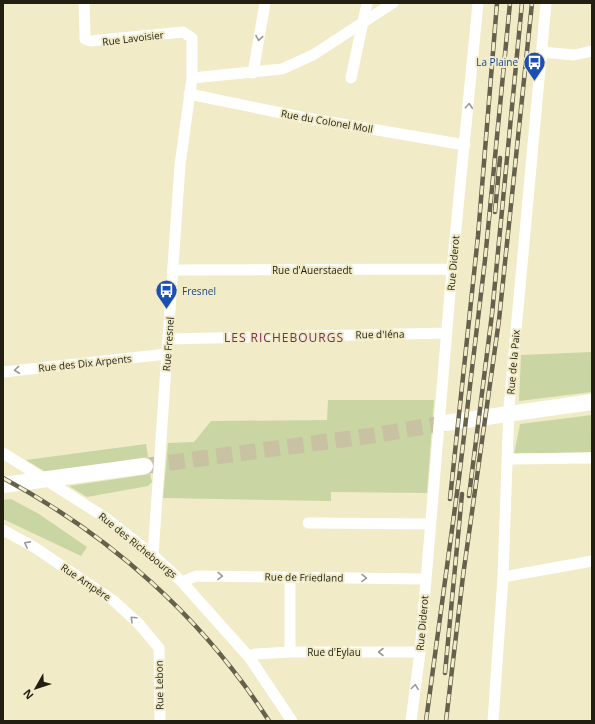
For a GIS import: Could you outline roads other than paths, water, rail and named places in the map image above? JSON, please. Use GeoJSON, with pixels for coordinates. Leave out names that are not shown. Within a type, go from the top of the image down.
{"type":"FeatureCollection","features":[{"type":"Feature","properties":{"kind":"main road"},"geometry":{"type":"LineString","coordinates":[[445,423],[592,402]]}},
{"type":"Feature","properties":{"kind":"main road"},"geometry":{"type":"LineString","coordinates":[[3,484],[145,466]]}},
{"type":"Feature","properties":{"kind":"street","name":"Rue Lavoisier"},"geometry":{"type":"LineString","coordinates":[[84,3],[85,39],[90,41],[182,32],[192,38]]}},
{"type":"Feature","properties":{"kind":"street"},"geometry":{"type":"LineString","coordinates":[[253,73],[266,3]]}},
{"type":"Feature","properties":{"kind":"street"},"geometry":{"type":"LineString","coordinates":[[351,78],[367,3]]}},
{"type":"Feature","properties":{"kind":"street"},"geometry":{"type":"LineString","coordinates":[[192,78],[282,69],[313,55],[394,3]]}},
{"type":"Feature","properties":{"kind":"street","name":"Rue Diderot"},"geometry":{"type":"LineString","coordinates":[[411,721],[420,652],[452,269],[478,3]]}},
{"type":"Feature","properties":{"kind":"street","name":"Rue de la Paix"},"geometry":{"type":"LineString","coordinates":[[493,721],[503,577],[509,407],[546,3]]}},
{"type":"Feature","properties":{"kind":"street","name":"Rue Fresnel"},"geometry":{"type":"LineString","coordinates":[[153,555],[180,165],[192,78],[192,38]]}},
{"type":"Feature","properties":{"kind":"street"},"geometry":{"type":"LineString","coordinates":[[542,52],[574,55],[592,51]]}},
{"type":"Feature","properties":{"kind":"street","name":"Rue du Colonel Moll"},"geometry":{"type":"LineString","coordinates":[[189,94],[301,117],[465,145]]}},
{"type":"Feature","properties":{"kind":"street","name":"Rue d'Auerstaedt"},"geometry":{"type":"LineString","coordinates":[[172,270],[452,269]]}},
{"type":"Feature","properties":{"kind":"street","name":"Rue d'Iéna"},"geometry":{"type":"LineString","coordinates":[[168,339],[447,333]]}},
{"type":"Feature","properties":{"kind":"street","name":"Rue des Dix Arpents"},"geometry":{"type":"LineString","coordinates":[[3,372],[167,354]]}},
{"type":"Feature","properties":{"kind":"street","name":"Rue des Richebourgs"},"geometry":{"type":"LineString","coordinates":[[6,455],[106,518],[153,555],[182,582],[249,657],[292,721]]}},
{"type":"Feature","properties":{"kind":"street"},"geometry":{"type":"LineString","coordinates":[[507,459],[592,458]]}},
{"type":"Feature","properties":{"kind":"street"},"geometry":{"type":"LineString","coordinates":[[308,523],[430,524]]}},
{"type":"Feature","properties":{"kind":"street","name":"Rue Ampère"},"geometry":{"type":"LineString","coordinates":[[3,530],[34,547],[114,601],[139,624],[159,648]]}},
{"type":"Feature","properties":{"kind":"street"},"geometry":{"type":"LineString","coordinates":[[503,577],[592,561]]}},
{"type":"Feature","properties":{"kind":"street","name":"Rue de Friedland"},"geometry":{"type":"LineString","coordinates":[[182,582],[196,576],[426,579]]}},
{"type":"Feature","properties":{"kind":"street"},"geometry":{"type":"LineString","coordinates":[[290,577],[290,652]]}},
{"type":"Feature","properties":{"kind":"street","name":"Rue Lebon"},"geometry":{"type":"LineString","coordinates":[[159,648],[160,721]]}},
{"type":"Feature","properties":{"kind":"street","name":"Rue d'Eylau"},"geometry":{"type":"LineString","coordinates":[[249,657],[256,654],[290,652],[420,652]]}},
{"type":"Feature","properties":{"kind":"tunnel"},"geometry":{"type":"LineString","coordinates":[[145,466],[376,435],[445,423]]}},
{"type":"Feature","properties":{"kind":"railway"},"geometry":{"type":"LineString","coordinates":[[450,499],[478,236],[497,3]]}},
{"type":"Feature","properties":{"kind":"railway"},"geometry":{"type":"LineString","coordinates":[[426,721],[459,478],[485,260],[510,3]]}},
{"type":"Feature","properties":{"kind":"railway"},"geometry":{"type":"LineString","coordinates":[[469,496],[492,314],[522,3]]}},
{"type":"Feature","properties":{"kind":"railway"},"geometry":{"type":"LineString","coordinates":[[446,721],[463,576],[499,320],[532,3]]}},
{"type":"Feature","properties":{"kind":"railway"},"geometry":{"type":"LineString","coordinates":[[495,212],[500,158]]}},
{"type":"Feature","properties":{"kind":"railway"},"geometry":{"type":"LineString","coordinates":[[3,478],[43,501],[81,526],[117,553],[152,583],[184,614],[215,648],[243,683],[269,721]]}},
{"type":"Feature","properties":{"kind":"railway"},"geometry":{"type":"LineString","coordinates":[[445,673],[462,494]]}},
{"type":"Feature","properties":{"kind":"place","name":"La Plaine"},"geometry":{"type":"Point","coordinates":[534,82]}},
{"type":"Feature","properties":{"kind":"place","name":"Fresnel"},"geometry":{"type":"Point","coordinates":[166,310]}},
{"type":"Feature","properties":{"kind":"district","name":"LES RICHEBOURGS"},"geometry":{"type":"Point","coordinates":[284,337]}}]}
